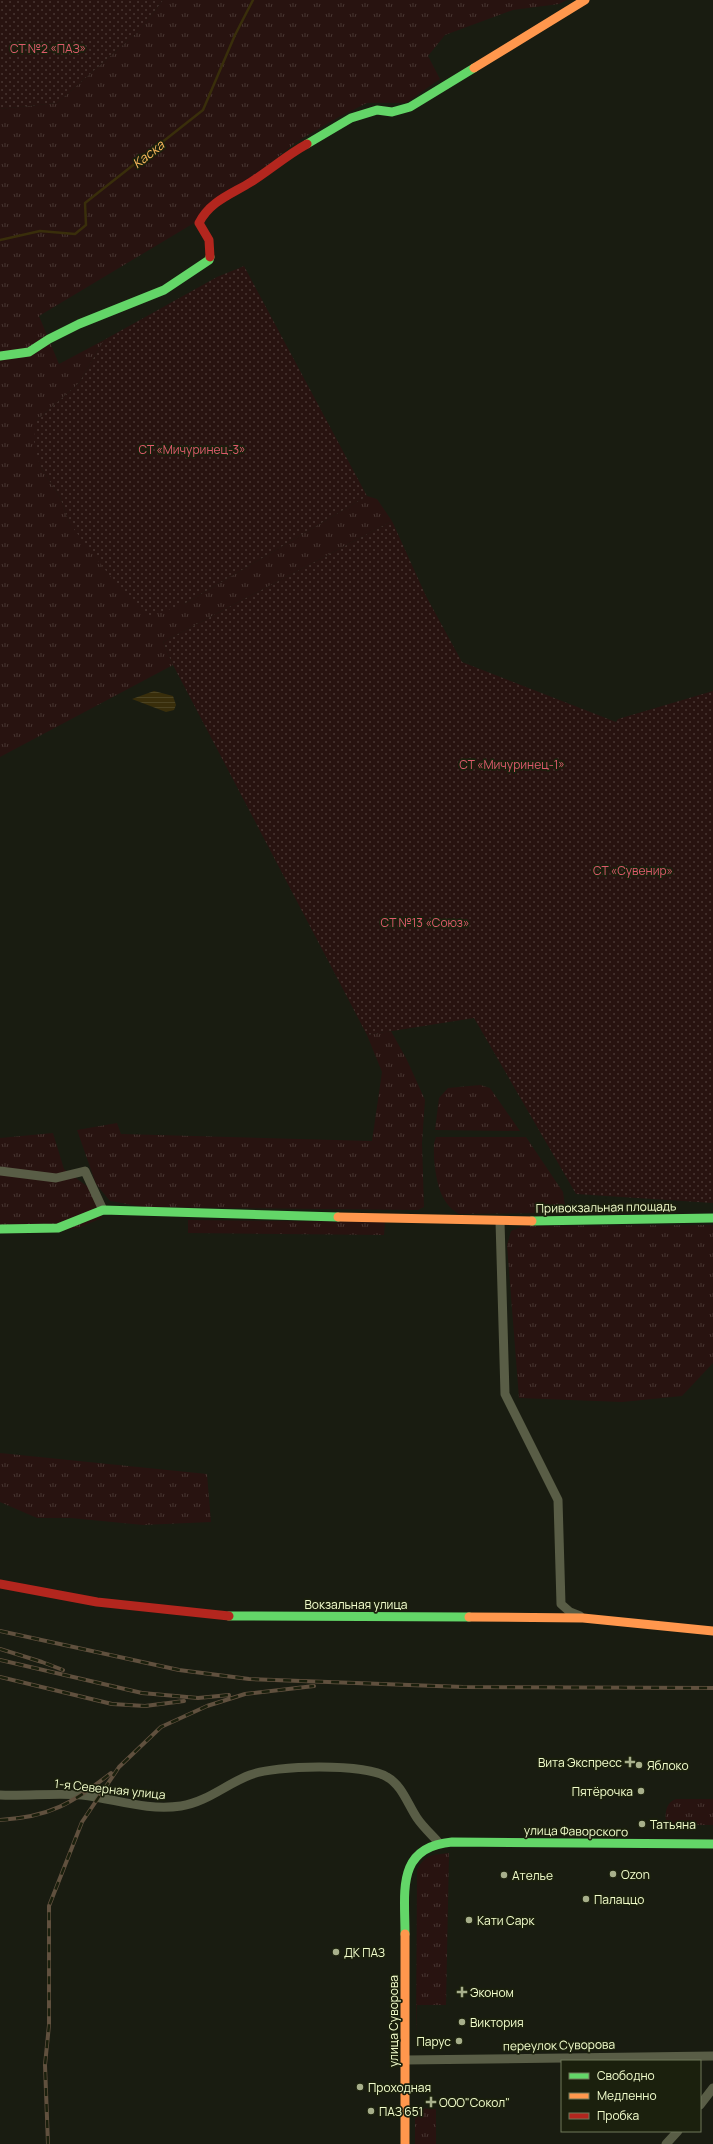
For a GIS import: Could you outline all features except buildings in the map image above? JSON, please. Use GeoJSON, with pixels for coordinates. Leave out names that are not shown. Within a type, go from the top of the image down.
{"type":"FeatureCollection","features":[{"type":"Feature","properties":{"kind":"street"},"geometry":{"type":"LineString","coordinates":[[1,353],[28,352],[49,339],[79,324],[123,308],[170,286],[209,260],[212,249],[207,235],[199,223],[204,213],[222,198],[251,182],[287,155],[351,118],[377,110],[392,112],[410,108],[585,0]]}},
{"type":"Feature","properties":{"kind":"street"},"geometry":{"type":"LineString","coordinates":[[0,1171],[56,1178],[85,1171],[103,1210],[58,1228],[0,1229]]}},
{"type":"Feature","properties":{"kind":"street","name":"Привокзальная площадь"},"geometry":{"type":"LineString","coordinates":[[103,1210],[500,1221],[713,1218]]}},
{"type":"Feature","properties":{"kind":"street"},"geometry":{"type":"LineString","coordinates":[[500,1221],[505,1394],[558,1500],[561,1604],[570,1612],[583,1618]]}},
{"type":"Feature","properties":{"kind":"street","name":"Вокзальная улица"},"geometry":{"type":"LineString","coordinates":[[0,1584],[97,1602],[216,1616],[583,1618],[713,1631]]}},
{"type":"Feature","properties":{"kind":"street","name":"1-я Северная улица"},"geometry":{"type":"LineString","coordinates":[[0,1795],[74,1795],[129,1805],[169,1807],[198,1802],[239,1779],[280,1767],[319,1767],[368,1771],[388,1777],[396,1785],[417,1819],[439,1843]]}},
{"type":"Feature","properties":{"kind":"street","name":"улица Фаворского"},"geometry":{"type":"LineString","coordinates":[[439,1843],[713,1844]]}},
{"type":"Feature","properties":{"kind":"street","name":"улица Суворова"},"geometry":{"type":"LineString","coordinates":[[406,2144],[406,1877],[410,1863],[420,1851],[425,1847],[439,1843]]}},
{"type":"Feature","properties":{"kind":"street","name":"переулок Суворова"},"geometry":{"type":"LineString","coordinates":[[406,2060],[713,2056]]}},
{"type":"Feature","properties":{"kind":"street"},"geometry":{"type":"LineString","coordinates":[[701,2104],[711,2093],[713,2088]]}},
{"type":"Feature","properties":{"kind":"street"},"geometry":{"type":"LineString","coordinates":[[666,2144],[677,2132]]}},
{"type":"Feature","properties":{"kind":"green space","name":"СТ №2 «ПАЗ»"},"geometry":{"type":"Polygon","coordinates":[[[0,0],[163,0],[141,29],[57,103],[0,109],[0,0]]]}},
{"type":"Feature","properties":{"kind":"green space"},"geometry":{"type":"Polygon","coordinates":[[[163,0],[567,0],[559,4],[513,10],[445,35],[428,56],[440,79],[406,103],[367,103],[339,117],[298,141],[194,223],[39,316],[59,364],[104,340],[79,383],[36,421],[40,466],[60,497],[70,524],[184,604],[367,496],[377,499],[392,521],[163,642],[173,665],[0,757],[0,109],[57,103],[141,29],[163,0]]]}},
{"type":"Feature","properties":{"kind":"green space","name":"СТ «Мичуринец-3»"},"geometry":{"type":"Polygon","coordinates":[[[244,266],[367,496],[184,604],[149,617],[110,576],[70,524],[60,497],[40,466],[34,441],[36,421],[79,383],[104,340],[217,277],[244,266]]]}},
{"type":"Feature","properties":{"kind":"green space"},"geometry":{"type":"Polygon","coordinates":[[[392,521],[426,596],[462,662],[616,722],[618,719],[713,691],[713,1203],[576,1194],[474,1018],[367,1035],[173,665],[163,642],[392,521]]]}},
{"type":"Feature","properties":{"kind":"green space"},"geometry":{"type":"Polygon","coordinates":[[[391,1031],[407,1060],[425,1100],[422,1143],[424,1207],[418,1210],[144,1207],[110,1201],[96,1184],[77,1130],[117,1123],[121,1134],[372,1141],[382,1072],[367,1035],[391,1031]]]}},
{"type":"Feature","properties":{"kind":"green space"},"geometry":{"type":"Polygon","coordinates":[[[480,1085],[490,1088],[520,1131],[435,1130],[439,1098],[448,1088],[480,1085]]]}},
{"type":"Feature","properties":{"kind":"green space"},"geometry":{"type":"Polygon","coordinates":[[[53,1133],[64,1169],[88,1187],[102,1218],[78,1228],[55,1231],[0,1232],[0,1138],[53,1133]]]}},
{"type":"Feature","properties":{"kind":"green space"},"geometry":{"type":"Polygon","coordinates":[[[436,1137],[526,1137],[563,1192],[565,1206],[560,1213],[459,1214],[447,1204],[440,1190],[434,1158],[434,1145],[436,1137]]]}},
{"type":"Feature","properties":{"kind":"green space"},"geometry":{"type":"Polygon","coordinates":[[[188,1220],[385,1222],[384,1235],[188,1233],[188,1220]]]}},
{"type":"Feature","properties":{"kind":"green space"},"geometry":{"type":"Polygon","coordinates":[[[713,1225],[713,1363],[682,1396],[622,1402],[519,1398],[507,1245],[511,1231],[523,1226],[713,1225]]]}},
{"type":"Feature","properties":{"kind":"green space"},"geometry":{"type":"Polygon","coordinates":[[[0,1453],[207,1474],[211,1522],[143,1525],[71,1518],[37,1518],[0,1502],[0,1453]]]}},
{"type":"Feature","properties":{"kind":"green space"},"geometry":{"type":"Polygon","coordinates":[[[676,1799],[713,1799],[713,1825],[666,1825],[666,1809],[672,1801],[676,1799]]]}},
{"type":"Feature","properties":{"kind":"green space"},"geometry":{"type":"Polygon","coordinates":[[[449,1853],[446,2005],[417,2005],[416,2036],[417,1870],[426,1858],[438,1854],[449,1853]]]}},
{"type":"Feature","properties":{"kind":"green space"},"geometry":{"type":"Polygon","coordinates":[[[415,2108],[436,2109],[436,2144],[415,2144],[415,2108]]]}},
{"type":"Feature","properties":{"kind":"shaded area"},"geometry":{"type":"Polygon","coordinates":[[[154,691],[173,696],[176,705],[174,710],[166,712],[132,699],[154,691]]]}},
{"type":"Feature","properties":{"kind":"waterway","name":"Каска"},"geometry":{"type":"LineString","coordinates":[[0,240],[40,231],[75,234],[86,225],[85,203],[203,110],[235,35],[253,0]]}},
{"type":"Feature","properties":{"kind":"railway"},"geometry":{"type":"LineString","coordinates":[[0,1631],[179,1670],[249,1679],[463,1687],[713,1688]]}},
{"type":"Feature","properties":{"kind":"railway"},"geometry":{"type":"LineString","coordinates":[[0,1649],[63,1670]]}},
{"type":"Feature","properties":{"kind":"railway"},"geometry":{"type":"LineString","coordinates":[[0,1660],[142,1693],[198,1698],[229,1695]]}},
{"type":"Feature","properties":{"kind":"railway"},"geometry":{"type":"LineString","coordinates":[[0,1677],[112,1704],[145,1706],[184,1701]]}},
{"type":"Feature","properties":{"kind":"railway"},"geometry":{"type":"LineString","coordinates":[[48,2144],[45,2065],[49,2025],[49,1906],[82,1822],[119,1767],[161,1727],[207,1706],[245,1694],[314,1686]]}},
{"type":"Feature","properties":{"kind":"railway"},"geometry":{"type":"LineString","coordinates":[[0,1820],[33,1816],[60,1807],[85,1793],[111,1773]]}},
{"type":"Feature","properties":{"kind":"traffic: fast"},"geometry":{"type":"LineString","coordinates":[[307,144],[351,118],[377,110],[392,112],[410,107],[474,68]]}},
{"type":"Feature","properties":{"kind":"traffic: fast"},"geometry":{"type":"LineString","coordinates":[[0,356],[29,352],[49,339],[79,324],[164,290],[209,260],[210,257]]}},
{"type":"Feature","properties":{"kind":"traffic: fast"},"geometry":{"type":"LineString","coordinates":[[0,1229],[58,1228],[103,1210],[338,1217]]}},
{"type":"Feature","properties":{"kind":"traffic: fast"},"geometry":{"type":"LineString","coordinates":[[532,1221],[713,1218]]}},
{"type":"Feature","properties":{"kind":"traffic: fast"},"geometry":{"type":"LineString","coordinates":[[229,1616],[469,1617]]}},
{"type":"Feature","properties":{"kind":"traffic: fast"},"geometry":{"type":"LineString","coordinates":[[405,1934],[404,1902],[408,1874],[413,1862],[421,1852],[434,1846],[452,1842],[713,1844]]}},
{"type":"Feature","properties":{"kind":"traffic: slow"},"geometry":{"type":"LineString","coordinates":[[474,68],[585,0]]}},
{"type":"Feature","properties":{"kind":"traffic: slow"},"geometry":{"type":"LineString","coordinates":[[338,1217],[532,1221]]}},
{"type":"Feature","properties":{"kind":"traffic: slow"},"geometry":{"type":"LineString","coordinates":[[469,1617],[583,1618],[713,1631]]}},
{"type":"Feature","properties":{"kind":"traffic: slow"},"geometry":{"type":"LineString","coordinates":[[405,1934],[405,2144]]}},
{"type":"Feature","properties":{"kind":"traffic: jam"},"geometry":{"type":"LineString","coordinates":[[210,257],[209,240],[199,223],[209,209],[307,144]]}},
{"type":"Feature","properties":{"kind":"traffic: jam"},"geometry":{"type":"LineString","coordinates":[[0,1584],[97,1602],[229,1616]]}},
{"type":"Feature","properties":{"kind":"place","name":"Вита Экспресс"},"geometry":{"type":"Point","coordinates":[630,1762]}},
{"type":"Feature","properties":{"kind":"place","name":"Яблоко"},"geometry":{"type":"Point","coordinates":[639,1765]}},
{"type":"Feature","properties":{"kind":"place","name":"Пятёрочка"},"geometry":{"type":"Point","coordinates":[641,1791]}},
{"type":"Feature","properties":{"kind":"place","name":"Татьяна"},"geometry":{"type":"Point","coordinates":[642,1824]}},
{"type":"Feature","properties":{"kind":"place","name":"Ozon"},"geometry":{"type":"Point","coordinates":[613,1874]}},
{"type":"Feature","properties":{"kind":"place","name":"Ателье"},"geometry":{"type":"Point","coordinates":[504,1875]}},
{"type":"Feature","properties":{"kind":"place","name":"Палаццо"},"geometry":{"type":"Point","coordinates":[586,1899]}},
{"type":"Feature","properties":{"kind":"place","name":"Кати Сарк"},"geometry":{"type":"Point","coordinates":[469,1920]}},
{"type":"Feature","properties":{"kind":"place","name":"ДК ПАЗ"},"geometry":{"type":"Point","coordinates":[336,1952]}},
{"type":"Feature","properties":{"kind":"place","name":"Эконом"},"geometry":{"type":"Point","coordinates":[462,1992]}},
{"type":"Feature","properties":{"kind":"place","name":"Виктория"},"geometry":{"type":"Point","coordinates":[462,2022]}},
{"type":"Feature","properties":{"kind":"place","name":"Парус"},"geometry":{"type":"Point","coordinates":[459,2041]}},
{"type":"Feature","properties":{"kind":"place","name":"Проходная"},"geometry":{"type":"Point","coordinates":[360,2087]}},
{"type":"Feature","properties":{"kind":"place","name":"ООО\"Сокол\""},"geometry":{"type":"Point","coordinates":[431,2102]}},
{"type":"Feature","properties":{"kind":"place","name":"ПАЗ 651"},"geometry":{"type":"Point","coordinates":[371,2111]}},
{"type":"Feature","properties":{"kind":"park label","name":"СТ «Мичуринец-1»"},"geometry":{"type":"Point","coordinates":[512,764]}},
{"type":"Feature","properties":{"kind":"park label","name":"СТ «Сувенир»"},"geometry":{"type":"Point","coordinates":[633,870]}},
{"type":"Feature","properties":{"kind":"park label","name":"СТ №13 «Союз»"},"geometry":{"type":"Point","coordinates":[425,922]}}]}
